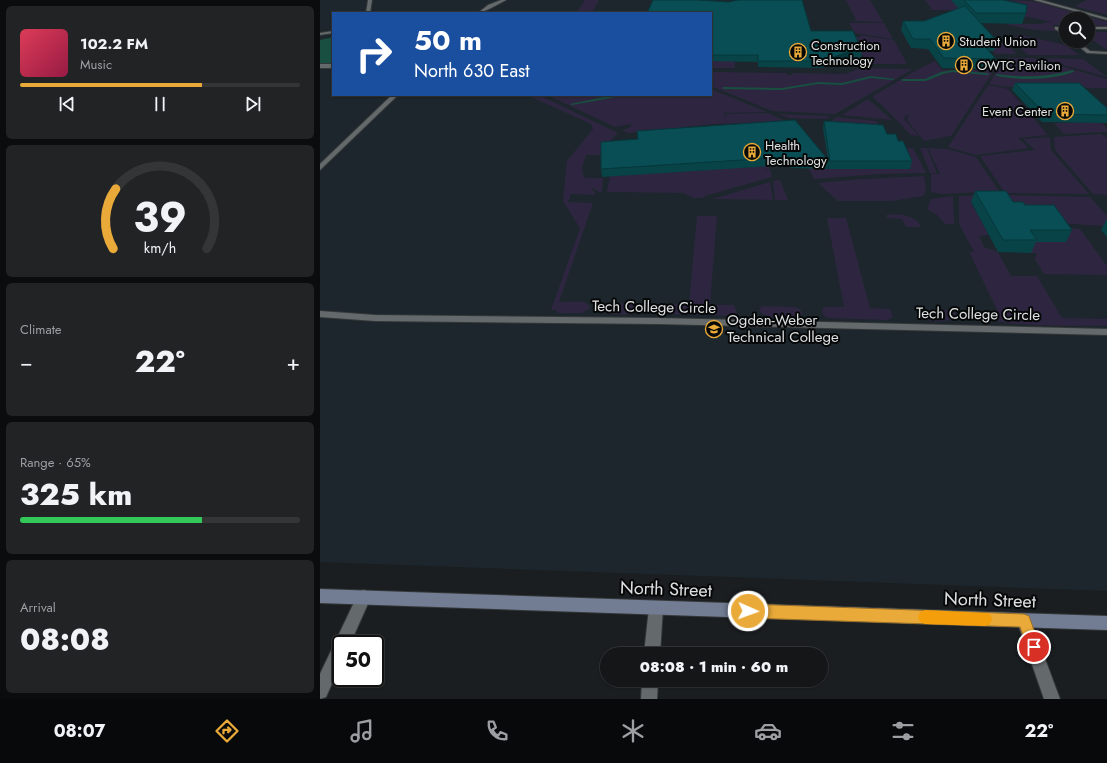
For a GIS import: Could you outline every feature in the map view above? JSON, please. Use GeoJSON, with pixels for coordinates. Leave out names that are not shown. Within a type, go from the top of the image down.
{"type":"FeatureCollection","features":[{"type":"Feature","properties":{"kind":"main road","name":"North Street"},"geometry":{"type":"LineString","coordinates":[[320,596],[1107,623]]}},
{"type":"Feature","properties":{"kind":"street"},"geometry":{"type":"LineString","coordinates":[[368,12],[370,0]]}},
{"type":"Feature","properties":{"kind":"street"},"geometry":{"type":"LineString","coordinates":[[481,12],[489,6],[503,0]]}},
{"type":"Feature","properties":{"kind":"street"},"geometry":{"type":"LineString","coordinates":[[1036,0],[1107,19]]}},
{"type":"Feature","properties":{"kind":"street"},"geometry":{"type":"LineString","coordinates":[[1095,28],[1107,28]]}},
{"type":"Feature","properties":{"kind":"street"},"geometry":{"type":"LineString","coordinates":[[320,34],[332,32]]}},
{"type":"Feature","properties":{"kind":"street"},"geometry":{"type":"LineString","coordinates":[[1084,48],[1089,52],[1107,52]]}},
{"type":"Feature","properties":{"kind":"street"},"geometry":{"type":"LineString","coordinates":[[320,66],[332,66]]}},
{"type":"Feature","properties":{"kind":"street"},"geometry":{"type":"LineString","coordinates":[[320,168],[394,96]]}},
{"type":"Feature","properties":{"kind":"street"},"geometry":{"type":"LineString","coordinates":[[320,160],[330,158]]}},
{"type":"Feature","properties":{"kind":"street","name":"Tech College Circle"},"geometry":{"type":"LineString","coordinates":[[320,314],[375,318],[658,321],[1107,332]]}},
{"type":"Feature","properties":{"kind":"street"},"geometry":{"type":"LineString","coordinates":[[347,635],[364,597]]}},
{"type":"Feature","properties":{"kind":"street"},"geometry":{"type":"LineString","coordinates":[[653,647],[656,608]]}},
{"type":"Feature","properties":{"kind":"street"},"geometry":{"type":"LineString","coordinates":[[1024,620],[1052,699]]}},
{"type":"Feature","properties":{"kind":"street"},"geometry":{"type":"LineString","coordinates":[[320,691],[332,666]]}},
{"type":"Feature","properties":{"kind":"street"},"geometry":{"type":"LineString","coordinates":[[649,699],[650,687]]}},
{"type":"Feature","properties":{"kind":"shaded area","name":"Ogden-Weber Technical College"},"geometry":{"type":"Polygon","coordinates":[[[320,0],[1107,0],[1107,591],[320,562],[320,0]]]}},
{"type":"Feature","properties":{"kind":"shaded area"},"geometry":{"type":"Polygon","coordinates":[[[585,0],[599,0],[593,12],[577,12],[585,0]]]}},
{"type":"Feature","properties":{"kind":"shaded area"},"geometry":{"type":"Polygon","coordinates":[[[846,0],[870,0],[883,22],[849,21],[856,20],[846,0]]]}},
{"type":"Feature","properties":{"kind":"shaded area"},"geometry":{"type":"Polygon","coordinates":[[[925,0],[951,0],[966,10],[927,10],[932,9],[925,0]]]}},
{"type":"Feature","properties":{"kind":"shaded area"},"geometry":{"type":"Polygon","coordinates":[[[993,0],[1032,1],[1071,12],[1059,12],[1059,25],[1052,25],[1059,31],[1034,30],[1004,24],[1043,24],[1042,23],[1052,22],[1023,16],[993,0]]]}},
{"type":"Feature","properties":{"kind":"shaded area"},"geometry":{"type":"Polygon","coordinates":[[[1087,0],[1107,0],[1107,15],[1074,6],[1087,0]]]}},
{"type":"Feature","properties":{"kind":"shaded area"},"geometry":{"type":"Polygon","coordinates":[[[1095,19],[1107,22],[1107,26],[1095,25],[1095,19]]]}},
{"type":"Feature","properties":{"kind":"shaded area"},"geometry":{"type":"Polygon","coordinates":[[[849,23],[884,23],[893,39],[855,33],[849,23]]]}},
{"type":"Feature","properties":{"kind":"shaded area"},"geometry":{"type":"Polygon","coordinates":[[[1095,32],[1107,32],[1107,50],[1095,42],[1095,32]]]}},
{"type":"Feature","properties":{"kind":"shaded area"},"geometry":{"type":"Polygon","coordinates":[[[860,35],[894,40],[907,64],[859,64],[856,58],[864,57],[852,37],[861,37],[860,35]]]}},
{"type":"Feature","properties":{"kind":"shaded area"},"geometry":{"type":"Polygon","coordinates":[[[1020,35],[1059,43],[1059,48],[1070,48],[1079,55],[1028,55],[1012,39],[1020,35]]]}},
{"type":"Feature","properties":{"kind":"shaded area"},"geometry":{"type":"Polygon","coordinates":[[[332,37],[332,64],[323,65],[320,63],[320,40],[332,37]]]}},
{"type":"Feature","properties":{"kind":"shaded area"},"geometry":{"type":"Polygon","coordinates":[[[1005,42],[1017,54],[995,54],[991,48],[1005,42]]]}},
{"type":"Feature","properties":{"kind":"shaded area"},"geometry":{"type":"Polygon","coordinates":[[[735,44],[735,68],[712,68],[712,60],[735,44]]]}},
{"type":"Feature","properties":{"kind":"shaded area"},"geometry":{"type":"Polygon","coordinates":[[[1008,58],[1033,58],[1107,79],[1107,88],[1008,87],[989,84],[997,70],[1008,58]]]}},
{"type":"Feature","properties":{"kind":"shaded area"},"geometry":{"type":"Polygon","coordinates":[[[1038,58],[1083,59],[1107,77],[1038,58]]]}},
{"type":"Feature","properties":{"kind":"shaded area"},"geometry":{"type":"Polygon","coordinates":[[[935,61],[942,70],[994,70],[951,136],[924,141],[907,120],[909,115],[916,113],[905,116],[904,119],[919,136],[911,135],[884,107],[874,99],[873,96],[935,61]]]}},
{"type":"Feature","properties":{"kind":"shaded area"},"geometry":{"type":"Polygon","coordinates":[[[862,68],[913,69],[835,114],[772,111],[712,86],[712,72],[786,73],[787,75],[792,75],[792,73],[845,74],[862,68]]]}},
{"type":"Feature","properties":{"kind":"shaded area"},"geometry":{"type":"Polygon","coordinates":[[[988,85],[1008,89],[1048,135],[1018,138],[1029,148],[975,155],[948,147],[988,85]]]}},
{"type":"Feature","properties":{"kind":"shaded area"},"geometry":{"type":"Polygon","coordinates":[[[712,89],[767,112],[724,113],[726,119],[726,114],[768,113],[787,122],[715,124],[628,133],[623,130],[629,128],[632,124],[615,127],[549,96],[712,96],[712,89]]]}},
{"type":"Feature","properties":{"kind":"shaded area"},"geometry":{"type":"Polygon","coordinates":[[[529,96],[541,96],[618,133],[612,139],[602,155],[586,155],[583,164],[582,170],[585,178],[603,178],[602,192],[599,192],[591,187],[596,195],[571,194],[568,202],[593,203],[559,302],[584,302],[589,305],[589,309],[582,313],[557,313],[556,310],[551,310],[580,228],[563,201],[567,161],[593,129],[591,124],[529,96]]]}},
{"type":"Feature","properties":{"kind":"shaded area"},"geometry":{"type":"Polygon","coordinates":[[[868,99],[892,120],[842,115],[868,99]]]}},
{"type":"Feature","properties":{"kind":"shaded area"},"geometry":{"type":"Polygon","coordinates":[[[778,114],[831,116],[826,119],[789,118],[778,114]]]}},
{"type":"Feature","properties":{"kind":"shaded area"},"geometry":{"type":"Polygon","coordinates":[[[837,117],[876,121],[886,132],[878,131],[875,125],[831,121],[837,117]]]}},
{"type":"Feature","properties":{"kind":"shaded area"},"geometry":{"type":"Polygon","coordinates":[[[1054,123],[1102,123],[1107,128],[1107,132],[1064,134],[1054,123]]]}},
{"type":"Feature","properties":{"kind":"shaded area"},"geometry":{"type":"Polygon","coordinates":[[[1101,134],[1107,138],[1107,195],[1093,194],[1055,150],[1054,137],[1101,134]]]}},
{"type":"Feature","properties":{"kind":"shaded area"},"geometry":{"type":"Polygon","coordinates":[[[1050,137],[1051,150],[1089,194],[1005,193],[980,156],[1035,150],[1023,139],[1050,137]]]}},
{"type":"Feature","properties":{"kind":"shaded area"},"geometry":{"type":"Polygon","coordinates":[[[913,148],[926,173],[880,174],[814,179],[808,168],[909,169],[901,149],[913,148]]]}},
{"type":"Feature","properties":{"kind":"shaded area"},"geometry":{"type":"Polygon","coordinates":[[[920,148],[927,148],[937,173],[930,173],[920,148]]]}},
{"type":"Feature","properties":{"kind":"shaded area"},"geometry":{"type":"Polygon","coordinates":[[[928,148],[947,149],[976,157],[999,191],[942,194],[931,192],[931,174],[940,174],[928,148]]]}},
{"type":"Feature","properties":{"kind":"shaded area"},"geometry":{"type":"Polygon","coordinates":[[[769,166],[770,168],[763,170],[770,169],[772,177],[705,196],[704,198],[693,198],[684,193],[607,192],[610,176],[769,166]]]}},
{"type":"Feature","properties":{"kind":"shaded area"},"geometry":{"type":"Polygon","coordinates":[[[924,176],[926,190],[923,196],[892,201],[838,201],[818,183],[864,179],[924,176]]]}},
{"type":"Feature","properties":{"kind":"shaded area"},"geometry":{"type":"Polygon","coordinates":[[[780,180],[788,200],[775,200],[773,181],[780,180]]]}},
{"type":"Feature","properties":{"kind":"shaded area"},"geometry":{"type":"Polygon","coordinates":[[[770,182],[773,200],[712,199],[770,182]]]}},
{"type":"Feature","properties":{"kind":"shaded area"},"geometry":{"type":"Polygon","coordinates":[[[983,195],[971,203],[989,235],[979,236],[984,247],[998,252],[1011,276],[1037,276],[1062,318],[1107,319],[1107,326],[1022,324],[990,319],[980,315],[981,312],[997,310],[969,252],[974,252],[959,224],[959,196],[983,195]]]}},
{"type":"Feature","properties":{"kind":"shaded area"},"geometry":{"type":"Polygon","coordinates":[[[1007,195],[1090,197],[1107,216],[1107,226],[1053,223],[1025,217],[1007,195]]]}},
{"type":"Feature","properties":{"kind":"shaded area"},"geometry":{"type":"Polygon","coordinates":[[[953,196],[954,224],[945,224],[936,214],[927,209],[931,199],[953,196]]]}},
{"type":"Feature","properties":{"kind":"shaded area"},"geometry":{"type":"Polygon","coordinates":[[[896,214],[911,217],[919,223],[921,227],[906,227],[902,219],[887,218],[886,215],[896,214]]]}},
{"type":"Feature","properties":{"kind":"shaded area"},"geometry":{"type":"Polygon","coordinates":[[[697,216],[717,216],[710,305],[734,305],[737,313],[734,316],[668,314],[663,311],[665,307],[670,304],[689,304],[697,216]]]}},
{"type":"Feature","properties":{"kind":"shaded area"},"geometry":{"type":"Polygon","coordinates":[[[827,218],[846,218],[870,308],[890,309],[893,317],[888,320],[828,318],[823,315],[822,310],[825,307],[844,307],[827,218]]]}},
{"type":"Feature","properties":{"kind":"shaded area"},"geometry":{"type":"Polygon","coordinates":[[[1055,226],[1080,229],[1107,266],[1107,275],[1044,274],[1035,259],[1037,253],[1031,253],[1024,242],[1065,242],[1055,226]]]}},
{"type":"Feature","properties":{"kind":"shaded area"},"geometry":{"type":"Polygon","coordinates":[[[609,303],[638,304],[644,308],[630,314],[613,314],[603,312],[602,308],[609,303]]]}},
{"type":"Feature","properties":{"kind":"shaded area"},"geometry":{"type":"Polygon","coordinates":[[[762,306],[795,307],[800,309],[802,313],[799,316],[794,317],[771,317],[766,316],[759,310],[762,306]]]}},
{"type":"Feature","properties":{"kind":"shaded area"},"geometry":{"type":"Polygon","coordinates":[[[918,309],[950,310],[955,312],[956,319],[934,321],[924,319],[917,312],[918,309]]]}},
{"type":"Feature","properties":{"kind":"building"},"geometry":{"type":"Polygon","coordinates":[[[653,0],[729,2],[738,0],[802,0],[811,31],[853,31],[862,51],[850,51],[822,61],[758,61],[758,55],[712,55],[712,12],[647,12],[653,0]]]}},
{"type":"Feature","properties":{"kind":"building"},"geometry":{"type":"Polygon","coordinates":[[[964,0],[1003,0],[1027,5],[1026,13],[976,13],[964,0]]]}},
{"type":"Feature","properties":{"kind":"building"},"geometry":{"type":"Polygon","coordinates":[[[965,6],[997,41],[979,40],[996,59],[944,58],[930,39],[913,39],[903,21],[924,21],[965,6]]]}},
{"type":"Feature","properties":{"kind":"building","name":"Event Center"},"geometry":{"type":"Polygon","coordinates":[[[1015,83],[1079,83],[1107,108],[1107,115],[1045,114],[1015,83]]]}},
{"type":"Feature","properties":{"kind":"building"},"geometry":{"type":"Polygon","coordinates":[[[795,120],[829,161],[792,160],[789,157],[601,169],[601,142],[638,139],[637,131],[795,120]]]}},
{"type":"Feature","properties":{"kind":"building"},"geometry":{"type":"Polygon","coordinates":[[[824,121],[883,125],[887,134],[896,134],[898,141],[903,141],[912,161],[830,161],[824,121]]]}},
{"type":"Feature","properties":{"kind":"building"},"geometry":{"type":"Polygon","coordinates":[[[975,191],[1006,191],[1013,202],[1023,202],[1025,205],[1054,205],[1072,230],[1030,230],[1037,240],[1003,240],[975,191]]]}},
{"type":"Feature","properties":{"kind":"waterway"},"geometry":{"type":"LineString","coordinates":[[903,80],[926,80],[942,73],[952,71],[987,74]]}},
{"type":"Feature","properties":{"kind":"waterway"},"geometry":{"type":"LineString","coordinates":[[997,75],[1036,78],[1055,76],[1073,71]]}},
{"type":"Feature","properties":{"kind":"waterway"},"geometry":{"type":"LineString","coordinates":[[724,88],[782,89],[818,83],[842,84],[871,77],[893,79]]}},
{"type":"Feature","properties":{"kind":"waterway"},"geometry":{"type":"LineString","coordinates":[[572,104],[616,96]]}},
{"type":"Feature","properties":{"kind":"slow traffic"},"geometry":{"type":"LineString","coordinates":[[925,617],[986,619]]}},
{"type":"Feature","properties":{"kind":"place","name":"Student Union"},"geometry":{"type":"Point","coordinates":[946,41]}},
{"type":"Feature","properties":{"kind":"place","name":"Construction Technology"},"geometry":{"type":"Point","coordinates":[798,52]}},
{"type":"Feature","properties":{"kind":"place","name":"OWTC Pavilion"},"geometry":{"type":"Point","coordinates":[964,65]}},
{"type":"Feature","properties":{"kind":"place","name":"Event Center"},"geometry":{"type":"Point","coordinates":[1065,111]}},
{"type":"Feature","properties":{"kind":"place","name":"Health Technology"},"geometry":{"type":"Point","coordinates":[752,152]}},
{"type":"Feature","properties":{"kind":"place","name":"Ogden-Weber Technical College"},"geometry":{"type":"Point","coordinates":[714,329]}},
{"type":"Feature","properties":{"kind":"route"},"geometry":{"type":"LineString","coordinates":[[748,611],[1024,620],[1034,647]]}}]}
